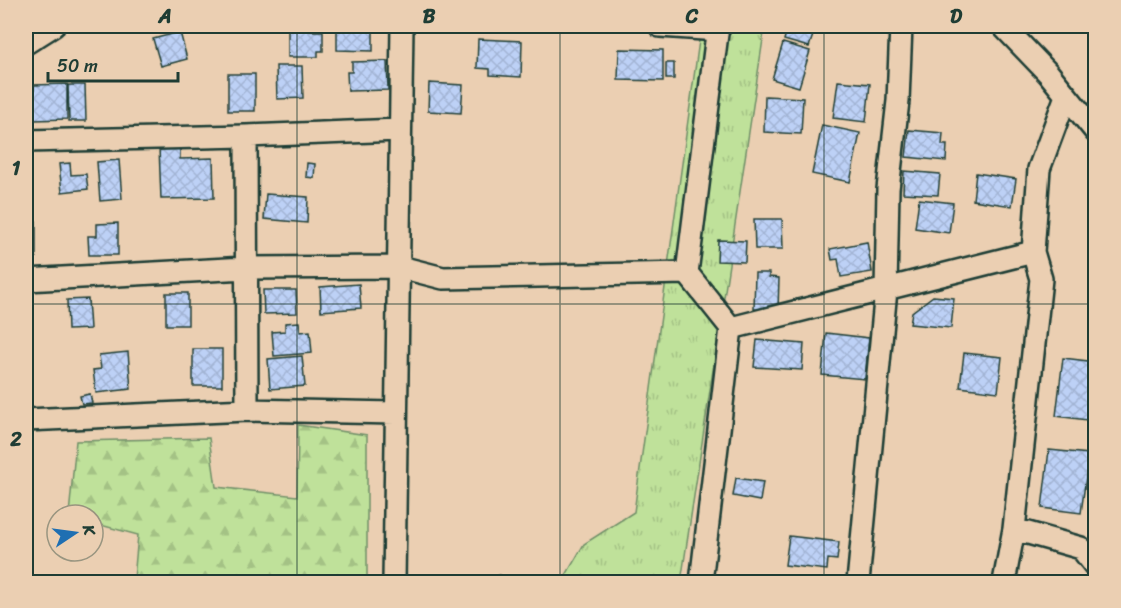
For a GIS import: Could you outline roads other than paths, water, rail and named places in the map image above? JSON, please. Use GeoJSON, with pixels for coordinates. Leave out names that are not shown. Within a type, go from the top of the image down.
{"type":"FeatureCollection","features":[{"type":"Feature","properties":{"kind":"street"},"geometry":{"type":"LineString","coordinates":[[26,43],[53,26]]}},
{"type":"Feature","properties":{"kind":"street"},"geometry":{"type":"LineString","coordinates":[[394,582],[402,26]]}},
{"type":"Feature","properties":{"kind":"street"},"geometry":{"type":"LineString","coordinates":[[660,26],[717,27],[687,273],[731,328],[701,582]]}},
{"type":"Feature","properties":{"kind":"street"},"geometry":{"type":"LineString","coordinates":[[858,582],[886,290],[888,189],[898,101],[901,26]]}},
{"type":"Feature","properties":{"kind":"street"},"geometry":{"type":"LineString","coordinates":[[1003,26],[1049,74],[1095,132]]}},
{"type":"Feature","properties":{"kind":"street"},"geometry":{"type":"LineString","coordinates":[[1004,582],[1014,529],[1041,279],[1033,252],[1039,169],[1066,96]]}},
{"type":"Feature","properties":{"kind":"street"},"geometry":{"type":"LineString","coordinates":[[26,141],[399,130]]}},
{"type":"Feature","properties":{"kind":"street"},"geometry":{"type":"LineString","coordinates":[[246,136],[247,410]]}},
{"type":"Feature","properties":{"kind":"street"},"geometry":{"type":"LineString","coordinates":[[731,328],[1033,252]]}},
{"type":"Feature","properties":{"kind":"street"},"geometry":{"type":"LineString","coordinates":[[26,280],[246,268],[399,267],[443,278],[687,273]]}},
{"type":"Feature","properties":{"kind":"street"},"geometry":{"type":"LineString","coordinates":[[26,420],[247,410],[395,413]]}},
{"type":"Feature","properties":{"kind":"street"},"geometry":{"type":"LineString","coordinates":[[1014,529],[1088,543],[1095,567]]}}]}
